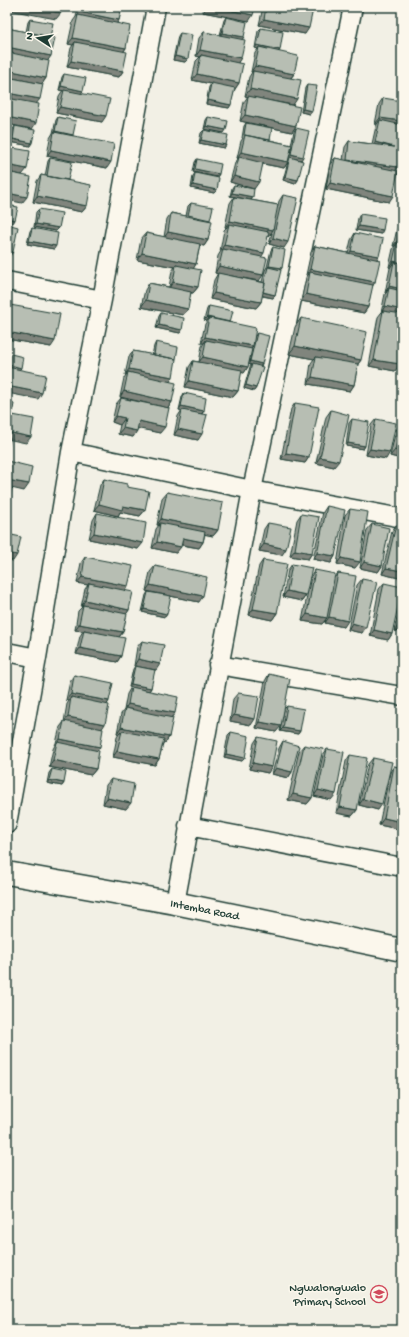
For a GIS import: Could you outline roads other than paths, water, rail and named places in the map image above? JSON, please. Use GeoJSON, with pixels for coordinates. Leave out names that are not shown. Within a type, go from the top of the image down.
{"type":"FeatureCollection","features":[{"type":"Feature","properties":{"kind":"street"},"geometry":{"type":"LineString","coordinates":[[7,824],[37,658],[71,452],[102,300],[156,7]]}},
{"type":"Feature","properties":{"kind":"street"},"geometry":{"type":"LineString","coordinates":[[175,903],[218,665],[252,490],[353,7]]}},
{"type":"Feature","properties":{"kind":"street"},"geometry":{"type":"LineString","coordinates":[[7,281],[102,300]]}},
{"type":"Feature","properties":{"kind":"street"},"geometry":{"type":"LineString","coordinates":[[71,452],[252,490],[402,518]]}},
{"type":"Feature","properties":{"kind":"street"},"geometry":{"type":"LineString","coordinates":[[7,652],[37,658]]}},
{"type":"Feature","properties":{"kind":"street"},"geometry":{"type":"LineString","coordinates":[[218,665],[402,696]]}},
{"type":"Feature","properties":{"kind":"street"},"geometry":{"type":"LineString","coordinates":[[188,826],[402,867]]}},
{"type":"Feature","properties":{"kind":"street","name":"Intemba Road"},"geometry":{"type":"LineString","coordinates":[[7,872],[175,903],[402,950]]}},
{"type":"Feature","properties":{"kind":"place","name":"Ngwalongwalo Primary School"},"geometry":{"type":"Point","coordinates":[379,1294]}}]}
